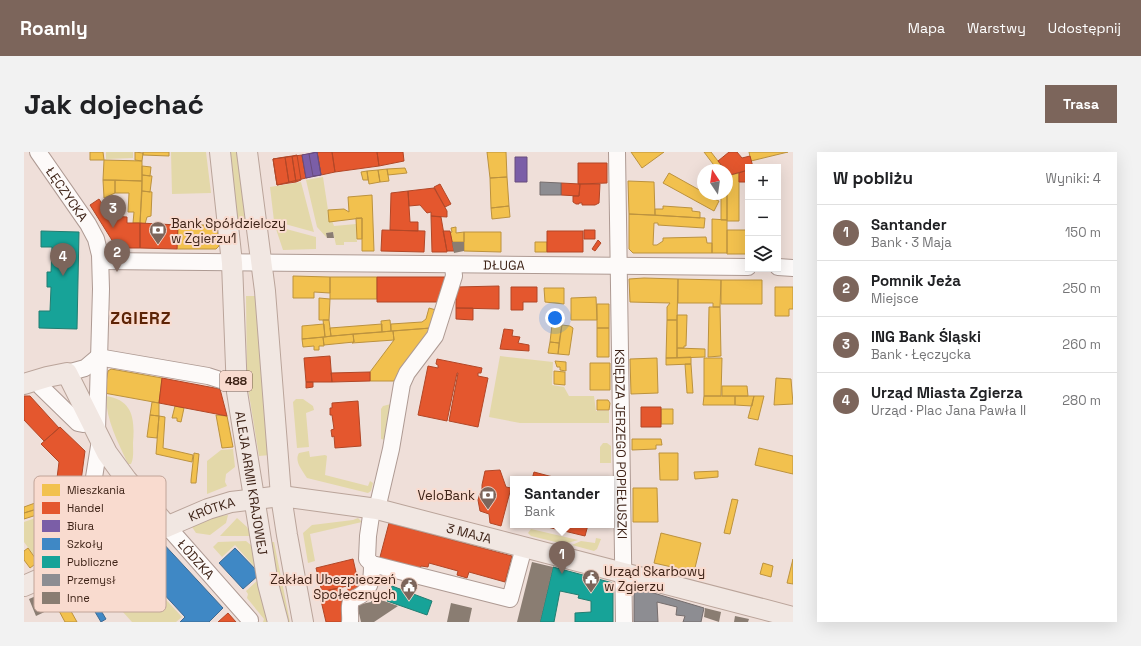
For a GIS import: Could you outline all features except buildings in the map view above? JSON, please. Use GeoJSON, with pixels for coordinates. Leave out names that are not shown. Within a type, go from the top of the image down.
{"type":"FeatureCollection","features":[{"type":"Feature","properties":{"kind":"main road","name":"ALEJA ARMII KRAJOWEJ"},"geometry":{"type":"LineString","coordinates":[[220,152],[232,263],[236,385],[268,584],[278,622]]}},
{"type":"Feature","properties":{"kind":"main road","name":"ALEJA ARMII KRAJOWEJ"},"geometry":{"type":"LineString","coordinates":[[247,152],[261,264],[286,535],[303,622]]}},
{"type":"Feature","properties":{"kind":"main road"},"geometry":{"type":"LineString","coordinates":[[31,382],[67,373]]}},
{"type":"Feature","properties":{"kind":"main road","name":"ŁÓDZKA"},"geometry":{"type":"LineString","coordinates":[[67,373],[96,431],[124,476]]}},
{"type":"Feature","properties":{"kind":"main road","name":"KRÓTKA"},"geometry":{"type":"LineString","coordinates":[[167,526],[208,509],[231,502],[254,498],[282,496]]}},
{"type":"Feature","properties":{"kind":"main road","name":"3 MAJA"},"geometry":{"type":"LineString","coordinates":[[282,496],[375,509],[793,616]]}},
{"type":"Feature","properties":{"kind":"main road","name":"KRÓTKA"},"geometry":{"type":"LineString","coordinates":[[24,586],[34,582]]}},
{"type":"Feature","properties":{"kind":"street","name":"ŁĘCZYCKA"},"geometry":{"type":"LineString","coordinates":[[38,152],[92,232],[98,248],[100,261],[96,431],[91,476]]}},
{"type":"Feature","properties":{"kind":"street","name":"KSIĘDZA JERZEGO POPIEŁUSZKI"},"geometry":{"type":"LineString","coordinates":[[617,152],[620,246],[618,266],[624,622]]}},
{"type":"Feature","properties":{"kind":"street","name":"DŁUGA"},"geometry":{"type":"LineString","coordinates":[[100,261],[261,264],[745,267]]}},
{"type":"Feature","properties":{"kind":"street"},"geometry":{"type":"LineString","coordinates":[[453,265],[454,276],[434,336],[407,373],[403,382],[385,475],[368,536],[367,559],[372,564],[510,599],[524,547]]}},
{"type":"Feature","properties":{"kind":"street"},"geometry":{"type":"LineString","coordinates":[[781,268],[793,268]]}},
{"type":"Feature","properties":{"kind":"street"},"geometry":{"type":"LineString","coordinates":[[67,373],[84,368],[98,357],[208,376],[236,385]]}},
{"type":"Feature","properties":{"kind":"street"},"geometry":{"type":"LineString","coordinates":[[31,382],[41,387],[78,424],[83,424],[96,431]]}},
{"type":"Feature","properties":{"kind":"street","name":"ŁÓDZKA"},"geometry":{"type":"LineString","coordinates":[[167,526],[250,620]]}},
{"type":"Feature","properties":{"kind":"street"},"geometry":{"type":"LineString","coordinates":[[350,622],[350,605],[352,600],[366,591],[370,584],[372,577],[372,564]]}},
{"type":"Feature","properties":{"kind":"shaded area"},"geometry":{"type":"Polygon","coordinates":[[[106,152],[133,152],[133,158],[106,159],[106,152]]]}},
{"type":"Feature","properties":{"kind":"shaded area"},"geometry":{"type":"Polygon","coordinates":[[[171,152],[206,152],[211,193],[172,194],[171,152]]]}},
{"type":"Feature","properties":{"kind":"shaded area"},"geometry":{"type":"Polygon","coordinates":[[[228,152],[239,152],[247,219],[236,220],[228,152]]]}},
{"type":"Feature","properties":{"kind":"shaded area"},"geometry":{"type":"Polygon","coordinates":[[[323,177],[328,210],[334,226],[356,224],[357,242],[344,242],[344,245],[336,245],[333,232],[326,233],[327,238],[317,227],[306,180],[323,177]]]}},
{"type":"Feature","properties":{"kind":"shaded area"},"geometry":{"type":"Polygon","coordinates":[[[301,182],[314,232],[274,221],[270,187],[301,182]]]}},
{"type":"Feature","properties":{"kind":"shaded area"},"geometry":{"type":"Polygon","coordinates":[[[275,226],[316,237],[316,249],[283,250],[275,226]]]}},
{"type":"Feature","properties":{"kind":"shaded area"},"geometry":{"type":"Polygon","coordinates":[[[246,296],[257,296],[270,455],[259,456],[247,382],[246,296]]]}},
{"type":"Feature","properties":{"kind":"shaded area"},"geometry":{"type":"Polygon","coordinates":[[[500,356],[553,362],[552,385],[564,387],[569,396],[594,396],[596,411],[609,411],[609,423],[520,423],[489,417],[500,356]]]}},
{"type":"Feature","properties":{"kind":"shaded area"},"geometry":{"type":"Polygon","coordinates":[[[106,396],[115,398],[122,402],[127,406],[130,412],[134,434],[133,457],[131,464],[128,464],[113,431],[108,414],[106,396]]]}},
{"type":"Feature","properties":{"kind":"shaded area"},"geometry":{"type":"Polygon","coordinates":[[[296,399],[303,399],[313,406],[314,410],[306,413],[309,447],[297,448],[293,402],[296,399]]]}},
{"type":"Feature","properties":{"kind":"shaded area"},"geometry":{"type":"Polygon","coordinates":[[[391,404],[385,440],[381,439],[381,409],[383,406],[391,404]]]}},
{"type":"Feature","properties":{"kind":"shaded area"},"geometry":{"type":"Polygon","coordinates":[[[603,443],[607,443],[611,446],[611,463],[600,463],[600,447],[603,443]]]}},
{"type":"Feature","properties":{"kind":"shaded area"},"geometry":{"type":"Polygon","coordinates":[[[233,449],[235,467],[226,474],[225,482],[227,486],[207,494],[207,461],[221,450],[233,449]]]}},
{"type":"Feature","properties":{"kind":"shaded area"},"geometry":{"type":"Polygon","coordinates":[[[309,451],[310,457],[327,456],[325,475],[368,486],[370,481],[373,483],[371,491],[368,493],[307,478],[299,466],[297,459],[299,453],[309,451]]]}},
{"type":"Feature","properties":{"kind":"shaded area"},"geometry":{"type":"Polygon","coordinates":[[[228,515],[226,523],[210,535],[196,533],[192,527],[214,517],[228,515]]]}},
{"type":"Feature","properties":{"kind":"shaded area"},"geometry":{"type":"Polygon","coordinates":[[[34,518],[34,556],[24,542],[24,522],[34,518]]]}},
{"type":"Feature","properties":{"kind":"shaded area"},"geometry":{"type":"Polygon","coordinates":[[[237,518],[247,527],[251,536],[220,536],[237,518]]]}},
{"type":"Feature","properties":{"kind":"shaded area"},"geometry":{"type":"Polygon","coordinates":[[[358,518],[362,522],[310,534],[315,561],[308,563],[303,533],[312,525],[353,520],[358,518]]]}},
{"type":"Feature","properties":{"kind":"shaded area"},"geometry":{"type":"Polygon","coordinates":[[[531,529],[578,540],[564,544],[531,536],[528,533],[531,529]]]}},
{"type":"Feature","properties":{"kind":"shaded area"},"geometry":{"type":"Polygon","coordinates":[[[596,538],[601,539],[597,549],[594,551],[572,545],[581,541],[595,543],[596,538]]]}},
{"type":"Feature","properties":{"kind":"shaded area"},"geometry":{"type":"Polygon","coordinates":[[[246,541],[252,546],[255,545],[260,573],[235,545],[222,557],[213,547],[218,542],[246,541]]]}},
{"type":"Feature","properties":{"kind":"shaded area"},"geometry":{"type":"Polygon","coordinates":[[[270,542],[274,542],[290,622],[287,622],[270,542]]]}},
{"type":"Feature","properties":{"kind":"shaded area"},"geometry":{"type":"Polygon","coordinates":[[[260,578],[270,622],[263,622],[264,619],[247,598],[248,594],[246,591],[260,578]]]}},
{"type":"Feature","properties":{"kind":"shaded area"},"geometry":{"type":"Polygon","coordinates":[[[166,600],[182,617],[176,622],[132,622],[123,612],[166,612],[166,600]]]}},
{"type":"Feature","properties":{"kind":"place","name":"ING Bank Śląski"},"geometry":{"type":"Point","coordinates":[113,228]}},
{"type":"Feature","properties":{"kind":"place","name":"Bank Spółdzielczy w Zgierzu1"},"geometry":{"type":"Point","coordinates":[158,245]}},
{"type":"Feature","properties":{"kind":"place","name":"Pomnik Jeża"},"geometry":{"type":"Point","coordinates":[117,272]}},
{"type":"Feature","properties":{"kind":"place","name":"Urząd Miasta Zgierza"},"geometry":{"type":"Point","coordinates":[63,276]}},
{"type":"Feature","properties":{"kind":"place","name":"VeloBank"},"geometry":{"type":"Point","coordinates":[488,510]}},
{"type":"Feature","properties":{"kind":"place","name":"Santander"},"geometry":{"type":"Point","coordinates":[562,574]}},
{"type":"Feature","properties":{"kind":"place","name":"Urząd Skarbowy w Zgierzu"},"geometry":{"type":"Point","coordinates":[591,593]}},
{"type":"Feature","properties":{"kind":"place","name":"Zakład Ubezpieczeń Społecznych"},"geometry":{"type":"Point","coordinates":[409,601]}},
{"type":"Feature","properties":{"kind":"district","name":"ZGIERZ"},"geometry":{"type":"Point","coordinates":[141,318]}}]}
